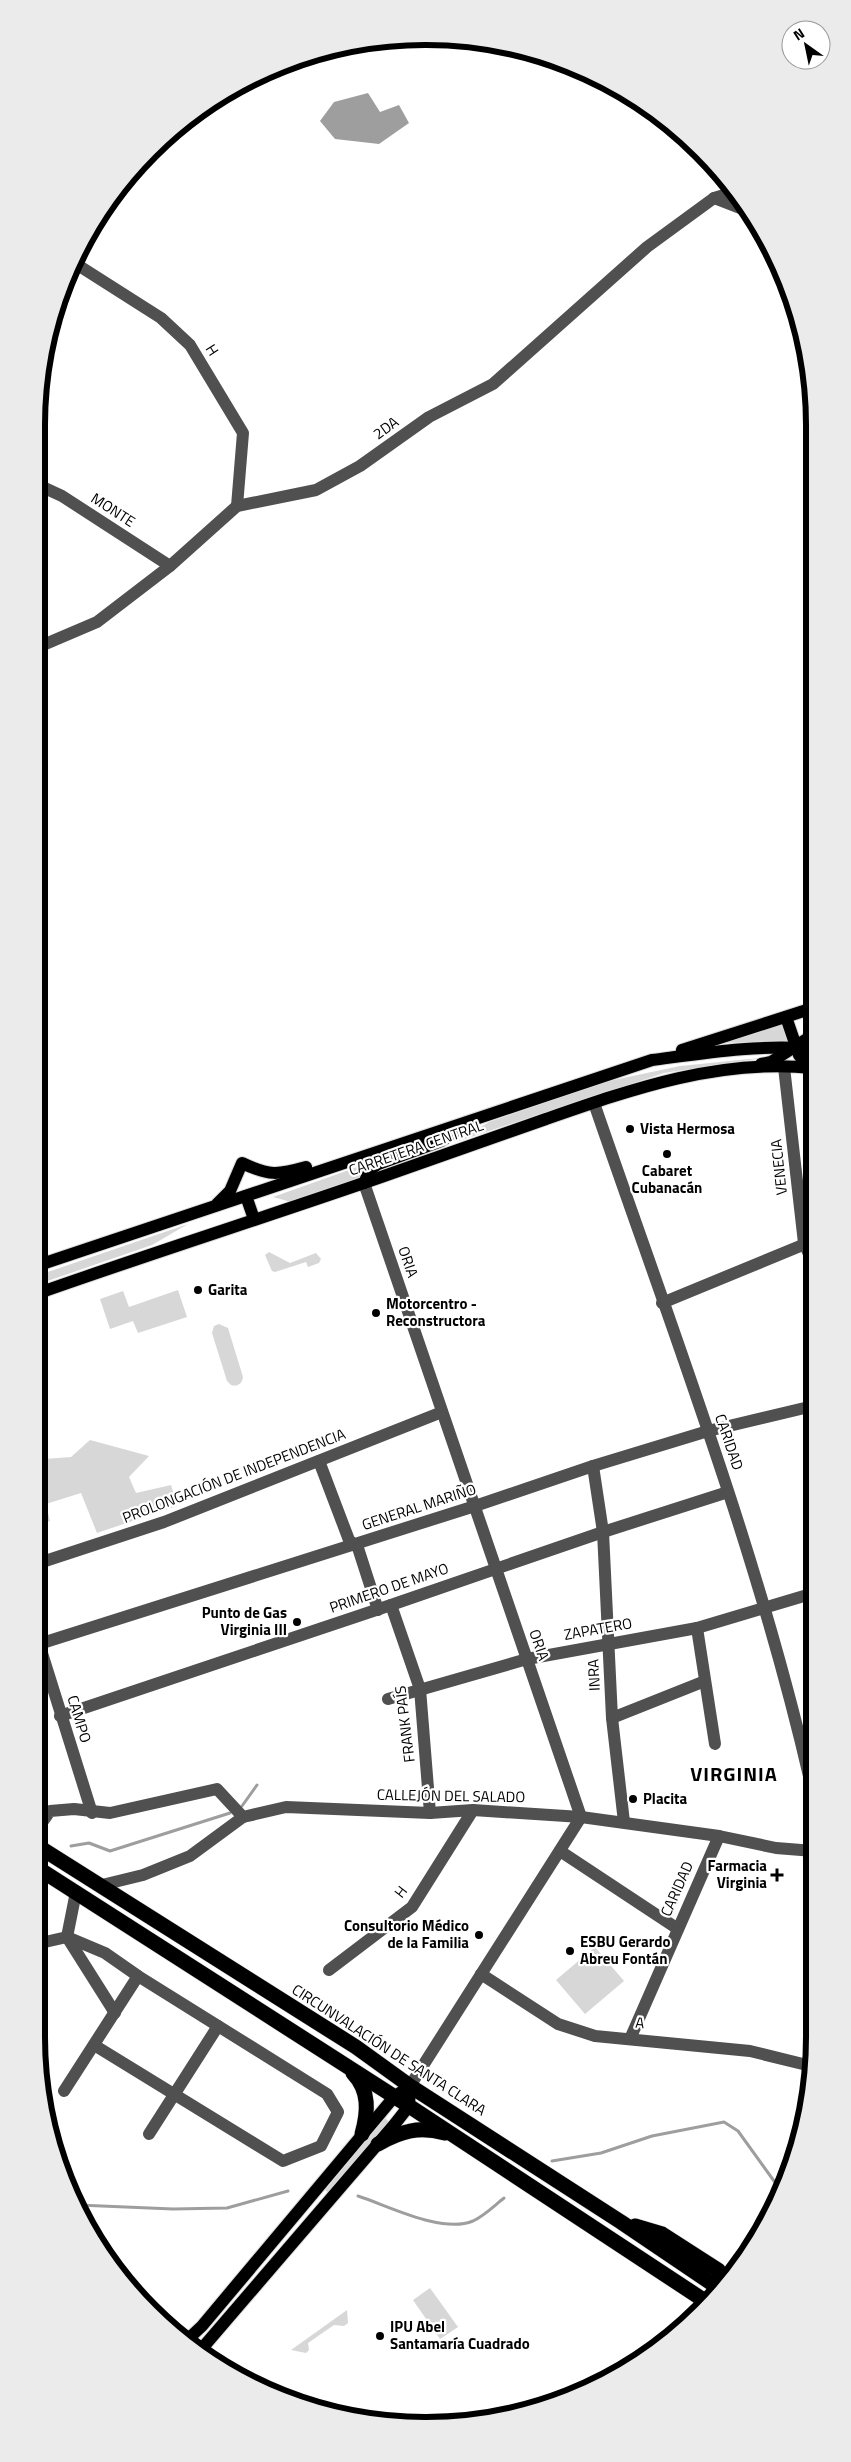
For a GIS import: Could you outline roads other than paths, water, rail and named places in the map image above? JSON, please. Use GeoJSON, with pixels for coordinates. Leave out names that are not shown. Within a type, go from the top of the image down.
{"type":"FeatureCollection","features":[{"type":"Feature","properties":{"kind":"highway","name":"CIRCUNVALACIÓN DE SANTA CLARA"},"geometry":{"type":"LineString","coordinates":[[45,1850],[356,2047],[410,2086],[621,2222],[714,2285]]}},
{"type":"Feature","properties":{"kind":"highway"},"geometry":{"type":"LineString","coordinates":[[45,1872],[454,2135],[702,2299]]}},
{"type":"Feature","properties":{"kind":"highway"},"geometry":{"type":"LineString","coordinates":[[345,2065],[357,2078],[365,2091],[367,2110],[362,2134]]}},
{"type":"Feature","properties":{"kind":"highway"},"geometry":{"type":"LineString","coordinates":[[378,2144],[396,2134],[411,2130],[431,2130],[454,2135]]}},
{"type":"Feature","properties":{"kind":"highway"},"geometry":{"type":"LineString","coordinates":[[621,2222],[662,2234],[718,2270],[722,2275]]}},
{"type":"Feature","properties":{"kind":"main road"},"geometry":{"type":"LineString","coordinates":[[652,1060],[806,1010]]}},
{"type":"Feature","properties":{"kind":"main road"},"geometry":{"type":"LineString","coordinates":[[786,1017],[799,1055],[806,1063]]}},
{"type":"Feature","properties":{"kind":"main road"},"geometry":{"type":"LineString","coordinates":[[708,1071],[771,1062],[806,1040]]}},
{"type":"Feature","properties":{"kind":"main road","name":"CARRETERA CENTRAL"},"geometry":{"type":"LineString","coordinates":[[45,1263],[652,1060],[730,1050],[806,1048]]}},
{"type":"Feature","properties":{"kind":"main road","name":"CARRETERA CENTRAL"},"geometry":{"type":"LineString","coordinates":[[45,1291],[148,1254],[364,1183],[654,1083],[708,1071],[784,1067],[806,1068]]}},
{"type":"Feature","properties":{"kind":"main road"},"geometry":{"type":"LineString","coordinates":[[364,1183],[370,1170],[378,1164],[441,1141],[481,1117]]}},
{"type":"Feature","properties":{"kind":"main road"},"geometry":{"type":"LineString","coordinates":[[210,1208],[218,1204],[230,1191],[242,1163],[259,1171],[277,1175],[321,1164],[336,1166]]}},
{"type":"Feature","properties":{"kind":"main road"},"geometry":{"type":"LineString","coordinates":[[246,1196],[254,1219]]}},
{"type":"Feature","properties":{"kind":"main road"},"geometry":{"type":"LineString","coordinates":[[191,2335],[394,2097],[410,2086]]}},
{"type":"Feature","properties":{"kind":"main road"},"geometry":{"type":"LineString","coordinates":[[204,2346],[409,2106],[410,2086]]}},
{"type":"Feature","properties":{"kind":"street","name":"2DA"},"geometry":{"type":"LineString","coordinates":[[236,506],[316,490],[360,466],[429,417],[493,384],[647,247],[714,198],[727,194]]}},
{"type":"Feature","properties":{"kind":"street"},"geometry":{"type":"LineString","coordinates":[[714,198],[736,206]]}},
{"type":"Feature","properties":{"kind":"street","name":"H"},"geometry":{"type":"LineString","coordinates":[[80,266],[161,318],[190,346],[243,433],[236,506]]}},
{"type":"Feature","properties":{"kind":"street","name":"MONTE"},"geometry":{"type":"LineString","coordinates":[[45,488],[62,496],[170,566]]}},
{"type":"Feature","properties":{"kind":"street"},"geometry":{"type":"LineString","coordinates":[[45,644],[97,622],[170,566],[236,506]]}},
{"type":"Feature","properties":{"kind":"street","name":"VENECIA"},"geometry":{"type":"LineString","coordinates":[[784,1067],[806,1222]]}},
{"type":"Feature","properties":{"kind":"street","name":"CARIDAD"},"geometry":{"type":"LineString","coordinates":[[594,1103],[708,1432],[766,1607],[806,1766]]}},
{"type":"Feature","properties":{"kind":"street","name":"ORIA"},"geometry":{"type":"LineString","coordinates":[[364,1183],[581,1817]]}},
{"type":"Feature","properties":{"kind":"street"},"geometry":{"type":"LineString","coordinates":[[662,1303],[806,1244]]}},
{"type":"Feature","properties":{"kind":"street","name":"GENERAL MARIÑO"},"geometry":{"type":"LineString","coordinates":[[45,1639],[475,1506],[593,1466],[708,1432],[806,1408]]}},
{"type":"Feature","properties":{"kind":"street","name":"PROLONGACIÓN DE INDEPENDENCIA"},"geometry":{"type":"LineString","coordinates":[[45,1561],[164,1522],[442,1412]]}},
{"type":"Feature","properties":{"kind":"street"},"geometry":{"type":"LineString","coordinates":[[319,1461],[349,1540],[358,1548],[378,1610]]}},
{"type":"Feature","properties":{"kind":"street","name":"INRA"},"geometry":{"type":"LineString","coordinates":[[593,1466],[603,1532],[612,1718],[624,1822]]}},
{"type":"Feature","properties":{"kind":"street","name":"PRIMERO DE MAYO"},"geometry":{"type":"LineString","coordinates":[[60,1716],[378,1610],[603,1532],[728,1492]]}},
{"type":"Feature","properties":{"kind":"street","name":"ZAPATERO"},"geometry":{"type":"LineString","coordinates":[[388,1699],[527,1659],[697,1628],[806,1595]]}},
{"type":"Feature","properties":{"kind":"street","name":"FRANK PAÍS"},"geometry":{"type":"LineString","coordinates":[[391,1605],[420,1690],[430,1813]]}},
{"type":"Feature","properties":{"kind":"street"},"geometry":{"type":"LineString","coordinates":[[697,1628],[715,1744]]}},
{"type":"Feature","properties":{"kind":"street","name":"CAMPO"},"geometry":{"type":"LineString","coordinates":[[45,1667],[92,1812]]}},
{"type":"Feature","properties":{"kind":"street"},"geometry":{"type":"LineString","coordinates":[[612,1718],[705,1681]]}},
{"type":"Feature","properties":{"kind":"street"},"geometry":{"type":"LineString","coordinates":[[45,1818],[50,1811],[74,1809],[110,1814],[217,1789],[243,1817]]}},
{"type":"Feature","properties":{"kind":"street","name":"CALLEJÓN DEL SALADO"},"geometry":{"type":"LineString","coordinates":[[102,1885],[143,1875],[190,1856],[243,1817],[286,1807],[430,1813],[473,1810],[581,1817],[718,1836],[776,1848],[806,1850]]}},
{"type":"Feature","properties":{"kind":"street","name":"H"},"geometry":{"type":"LineString","coordinates":[[329,1970],[412,1907],[473,1810]]}},
{"type":"Feature","properties":{"kind":"street"},"geometry":{"type":"LineString","coordinates":[[410,2086],[581,1817]]}},
{"type":"Feature","properties":{"kind":"street","name":"CARIDAD"},"geometry":{"type":"LineString","coordinates":[[630,2039],[718,1836]]}},
{"type":"Feature","properties":{"kind":"street"},"geometry":{"type":"LineString","coordinates":[[560,1851],[678,1929]]}},
{"type":"Feature","properties":{"kind":"street"},"geometry":{"type":"LineString","coordinates":[[76,1892],[67,1937],[115,2013]]}},
{"type":"Feature","properties":{"kind":"street"},"geometry":{"type":"LineString","coordinates":[[45,1942],[67,1937],[105,1952],[138,1976],[327,2094],[338,2112],[321,2146],[284,2160],[94,2045]]}},
{"type":"Feature","properties":{"kind":"street","name":"A"},"geometry":{"type":"LineString","coordinates":[[481,1974],[558,2024],[595,2036],[750,2050],[805,2064]]}},
{"type":"Feature","properties":{"kind":"street"},"geometry":{"type":"LineString","coordinates":[[64,2091],[138,1976]]}},
{"type":"Feature","properties":{"kind":"street"},"geometry":{"type":"LineString","coordinates":[[149,2134],[218,2026]]}},
{"type":"Feature","properties":{"kind":"waterway"},"geometry":{"type":"LineString","coordinates":[[242,1806],[257,1785]]}},
{"type":"Feature","properties":{"kind":"waterway"},"geometry":{"type":"LineString","coordinates":[[71,1846],[89,1843],[110,1851],[230,1813]]}},
{"type":"Feature","properties":{"kind":"waterway"},"geometry":{"type":"LineString","coordinates":[[552,2161],[601,2153],[652,2136],[724,2122],[738,2131],[776,2183]]}},
{"type":"Feature","properties":{"kind":"waterway"},"geometry":{"type":"LineString","coordinates":[[84,2205],[173,2209],[227,2208],[288,2191]]}},
{"type":"Feature","properties":{"kind":"waterway"},"geometry":{"type":"LineString","coordinates":[[358,2196],[416,2217],[446,2224],[460,2224],[473,2221],[504,2198]]}},
{"type":"Feature","properties":{"kind":"place","name":"Vista Hermosa"},"geometry":{"type":"Point","coordinates":[630,1129]}},
{"type":"Feature","properties":{"kind":"place","name":"Cabaret Cubanacán"},"geometry":{"type":"Point","coordinates":[667,1154]}},
{"type":"Feature","properties":{"kind":"place","name":"Garita"},"geometry":{"type":"Point","coordinates":[198,1290]}},
{"type":"Feature","properties":{"kind":"place","name":"Motorcentro - Reconstructora"},"geometry":{"type":"Point","coordinates":[376,1313]}},
{"type":"Feature","properties":{"kind":"place","name":"Punto de Gas Virginia III"},"geometry":{"type":"Point","coordinates":[297,1622]}},
{"type":"Feature","properties":{"kind":"place","name":"Placita"},"geometry":{"type":"Point","coordinates":[633,1799]}},
{"type":"Feature","properties":{"kind":"place","name":"Farmacia Virginia"},"geometry":{"type":"Point","coordinates":[777,1875]}},
{"type":"Feature","properties":{"kind":"place","name":"Consultorio Médico de la Familia"},"geometry":{"type":"Point","coordinates":[479,1935]}},
{"type":"Feature","properties":{"kind":"place","name":"ESBU Gerardo Abreu Fontán"},"geometry":{"type":"Point","coordinates":[570,1951]}},
{"type":"Feature","properties":{"kind":"place","name":"IPU Abel Santamaría Cuadrado"},"geometry":{"type":"Point","coordinates":[380,2336]}},
{"type":"Feature","properties":{"kind":"district","name":"VIRGINIA"},"geometry":{"type":"Point","coordinates":[734,1774]}}]}
